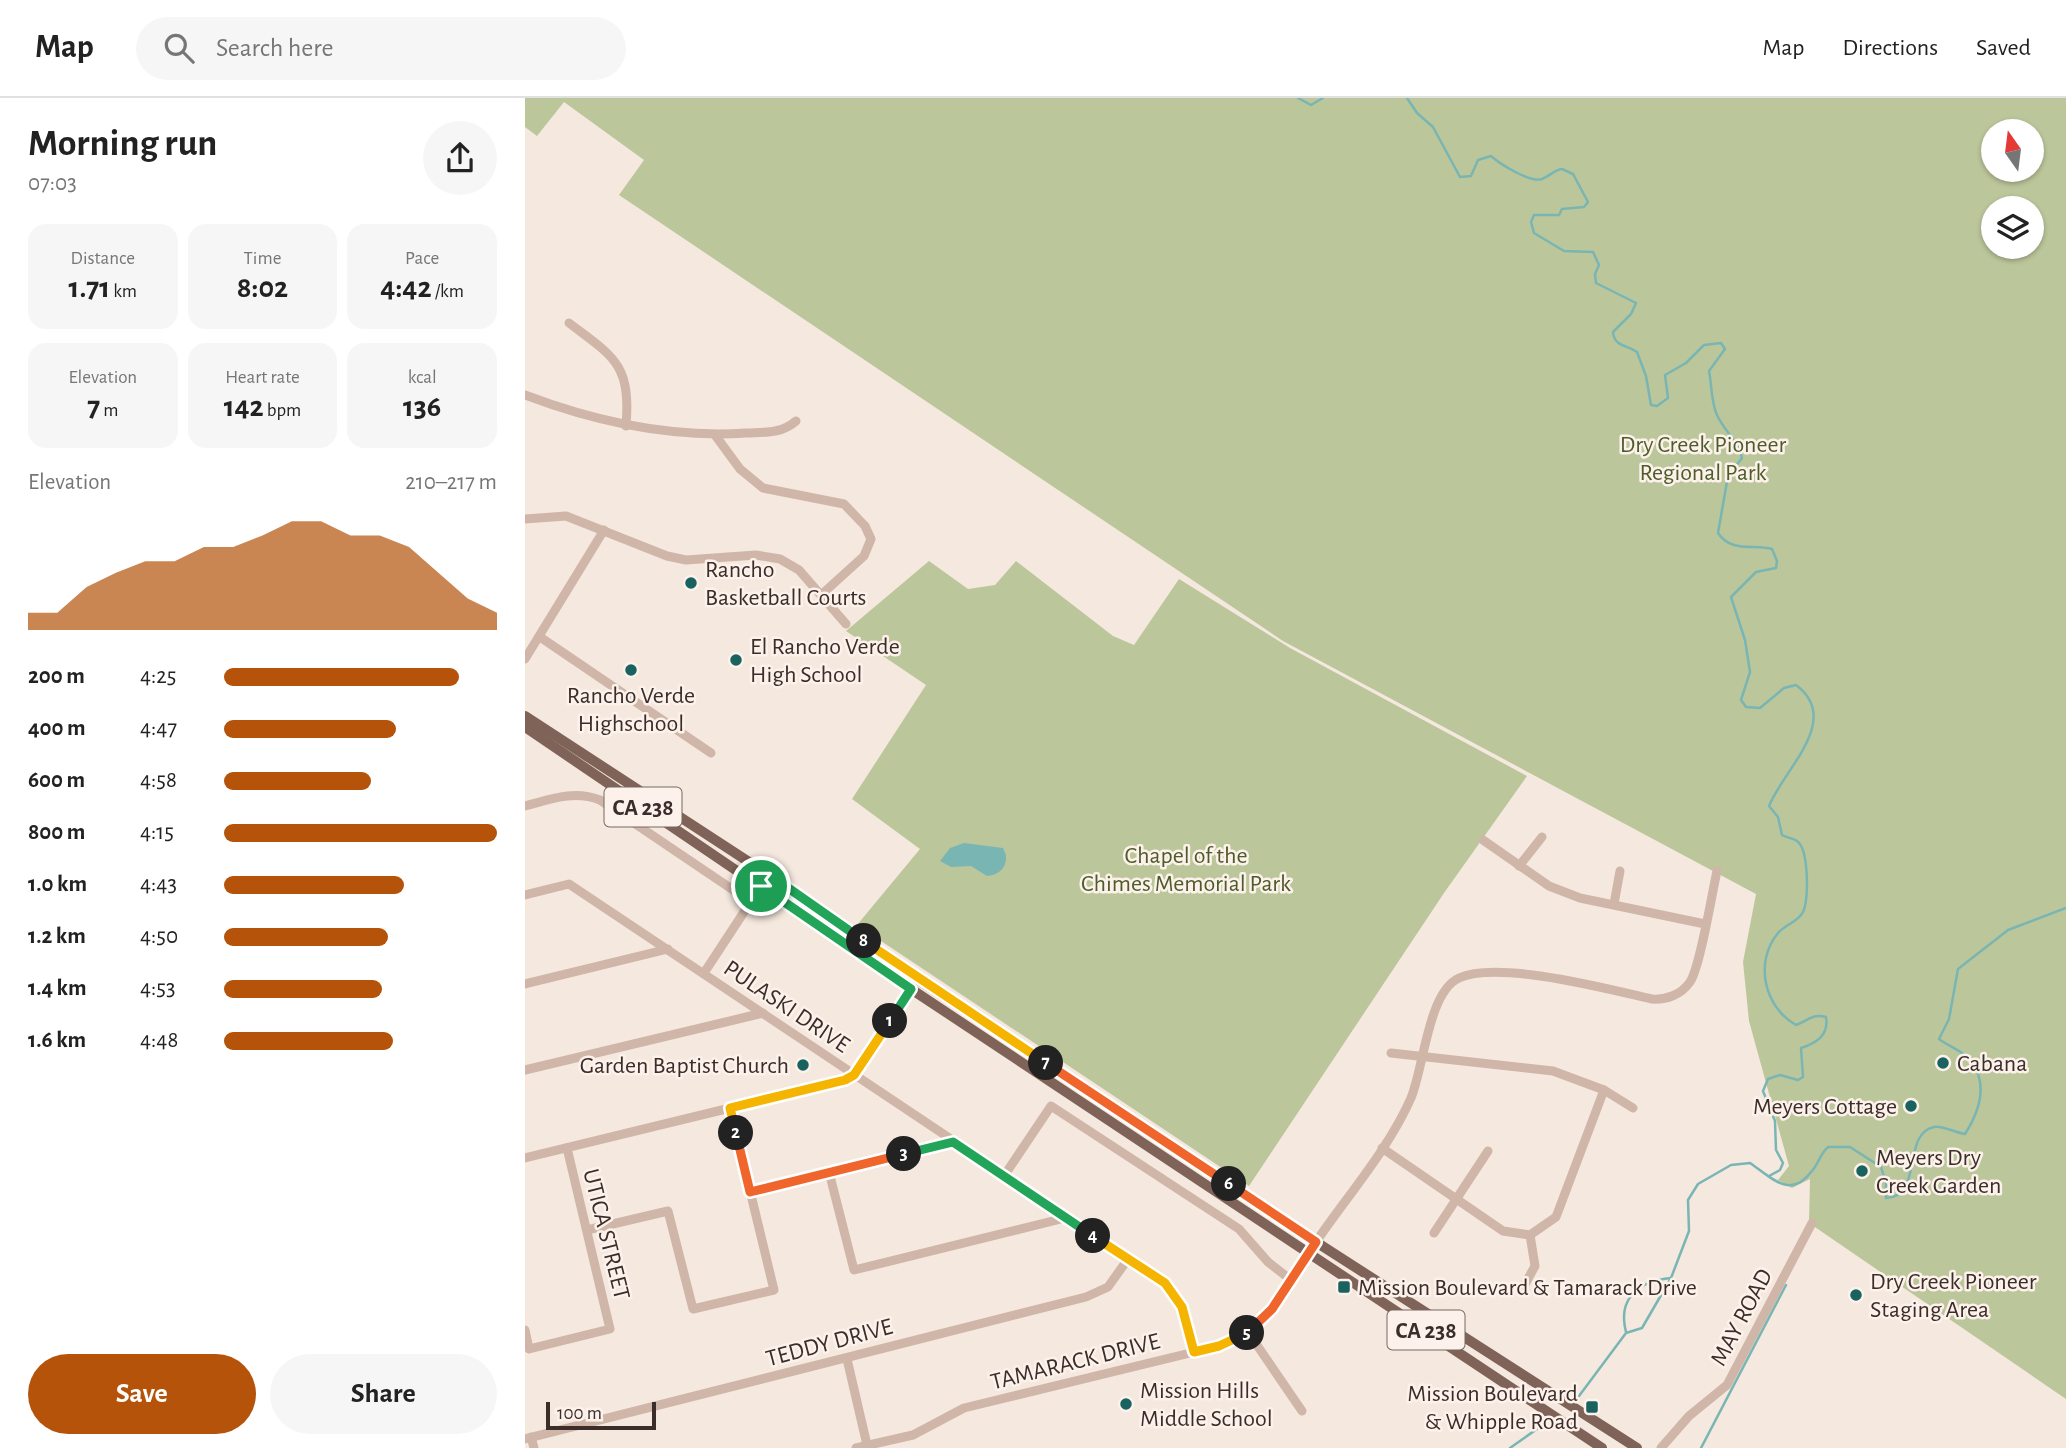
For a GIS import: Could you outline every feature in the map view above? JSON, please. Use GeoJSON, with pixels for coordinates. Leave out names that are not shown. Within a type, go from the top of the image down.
{"type":"FeatureCollection","features":[{"type":"Feature","properties":{"kind":"main road","name":"CA 238"},"geometry":{"type":"LineString","coordinates":[[525,716],[774,878],[914,977],[1316,1242],[1637,1448]]}},
{"type":"Feature","properties":{"kind":"main road","name":"CA 238"},"geometry":{"type":"LineString","coordinates":[[525,727],[911,989],[1602,1448]]}},
{"type":"Feature","properties":{"kind":"street"},"geometry":{"type":"LineString","coordinates":[[569,323],[608,353],[621,369],[628,395],[626,426]]}},
{"type":"Feature","properties":{"kind":"street"},"geometry":{"type":"LineString","coordinates":[[525,395],[568,411],[626,426],[715,435],[784,431],[796,421]]}},
{"type":"Feature","properties":{"kind":"street"},"geometry":{"type":"LineString","coordinates":[[715,435],[740,469],[763,488],[844,504],[865,526],[871,539],[864,555],[821,595]]}},
{"type":"Feature","properties":{"kind":"street"},"geometry":{"type":"LineString","coordinates":[[525,519],[566,516],[667,556],[686,560],[757,555],[780,559],[799,570],[846,624]]}},
{"type":"Feature","properties":{"kind":"street"},"geometry":{"type":"LineString","coordinates":[[525,659],[604,530]]}},
{"type":"Feature","properties":{"kind":"street"},"geometry":{"type":"LineString","coordinates":[[540,637],[711,753]]}},
{"type":"Feature","properties":{"kind":"street"},"geometry":{"type":"LineString","coordinates":[[525,806],[580,794],[600,800],[751,902]]}},
{"type":"Feature","properties":{"kind":"street"},"geometry":{"type":"LineString","coordinates":[[1519,866],[1542,837]]}},
{"type":"Feature","properties":{"kind":"street"},"geometry":{"type":"LineString","coordinates":[[1483,840],[1549,886],[1580,898],[1705,924]]}},
{"type":"Feature","properties":{"kind":"street"},"geometry":{"type":"LineString","coordinates":[[1614,904],[1621,871]]}},
{"type":"Feature","properties":{"kind":"street","name":"TAMARACK DRIVE"},"geometry":{"type":"LineString","coordinates":[[856,1448],[913,1435],[964,1408],[1219,1346],[1248,1332],[1272,1309],[1382,1148],[1410,1100],[1424,1058],[1437,1002],[1456,979],[1472,973],[1488,973],[1561,978],[1662,999],[1676,994],[1692,979],[1717,871]]}},
{"type":"Feature","properties":{"kind":"street"},"geometry":{"type":"LineString","coordinates":[[704,973],[761,886],[774,878]]}},
{"type":"Feature","properties":{"kind":"street","name":"PULASKI DRIVE"},"geometry":{"type":"LineString","coordinates":[[525,895],[569,884],[1165,1283],[1177,1298],[1194,1352]]}},
{"type":"Feature","properties":{"kind":"street"},"geometry":{"type":"LineString","coordinates":[[525,984],[667,949]]}},
{"type":"Feature","properties":{"kind":"street"},"geometry":{"type":"LineString","coordinates":[[525,1158],[845,1080],[854,1075],[911,989],[914,977]]}},
{"type":"Feature","properties":{"kind":"street"},"geometry":{"type":"LineString","coordinates":[[525,1070],[763,1013]]}},
{"type":"Feature","properties":{"kind":"street"},"geometry":{"type":"LineString","coordinates":[[1391,1053],[1553,1071],[1604,1090],[1633,1108]]}},
{"type":"Feature","properties":{"kind":"street"},"geometry":{"type":"LineString","coordinates":[[1382,1148],[1503,1231],[1530,1236],[1556,1217],[1604,1090]]}},
{"type":"Feature","properties":{"kind":"street"},"geometry":{"type":"LineString","coordinates":[[1004,1176],[1051,1105],[1240,1229],[1268,1262],[1291,1280]]}},
{"type":"Feature","properties":{"kind":"street"},"geometry":{"type":"LineString","coordinates":[[587,1230],[668,1211],[693,1309],[774,1290],[730,1108]]}},
{"type":"Feature","properties":{"kind":"street"},"geometry":{"type":"LineString","coordinates":[[750,1192],[953,1142]]}},
{"type":"Feature","properties":{"kind":"street","name":"UTICA STREET"},"geometry":{"type":"LineString","coordinates":[[525,1330],[529,1349],[610,1329],[566,1148]]}},
{"type":"Feature","properties":{"kind":"street"},"geometry":{"type":"LineString","coordinates":[[1434,1233],[1488,1151]]}},
{"type":"Feature","properties":{"kind":"street"},"geometry":{"type":"LineString","coordinates":[[829,1172],[854,1270],[1065,1217]]}},
{"type":"Feature","properties":{"kind":"street","name":"MAY ROAD"},"geometry":{"type":"LineString","coordinates":[[1661,1448],[1689,1416],[1727,1385],[1812,1223]]}},
{"type":"Feature","properties":{"kind":"street"},"geometry":{"type":"LineString","coordinates":[[1524,1286],[1535,1266],[1530,1236]]}},
{"type":"Feature","properties":{"kind":"street","name":"TEDDY DRIVE"},"geometry":{"type":"LineString","coordinates":[[528,1438],[1097,1294],[1113,1283],[1128,1259]]}},
{"type":"Feature","properties":{"kind":"street"},"geometry":{"type":"LineString","coordinates":[[1248,1332],[1301,1411]]}},
{"type":"Feature","properties":{"kind":"street"},"geometry":{"type":"LineString","coordinates":[[847,1359],[867,1445]]}},
{"type":"Feature","properties":{"kind":"street"},"geometry":{"type":"LineString","coordinates":[[528,1438],[534,1448]]}},
{"type":"Feature","properties":{"kind":"green space","name":"Dry Creek Pioneer Regional Park"},"geometry":{"type":"Polygon","coordinates":[[[525,98],[2066,98],[2066,1399],[1809,1223],[1810,1179],[1792,1188],[1778,1180],[1789,1166],[1749,1021],[1743,962],[1756,894],[1283,641],[619,195],[644,160],[564,102],[537,136],[525,127],[525,98]]]}},
{"type":"Feature","properties":{"kind":"green space","name":"Chapel of the Chimes Memorial Park"},"geometry":{"type":"Polygon","coordinates":[[[929,561],[968,589],[995,585],[1016,561],[1113,636],[1134,645],[1179,579],[1290,648],[1527,776],[1444,893],[1249,1186],[857,925],[920,849],[852,799],[926,685],[846,631],[929,561]]]}},
{"type":"Feature","properties":{"kind":"water"},"geometry":{"type":"Polygon","coordinates":[[[964,843],[1003,848],[1006,855],[1004,867],[996,874],[987,876],[971,866],[951,867],[940,861],[950,848],[964,843]]]}},
{"type":"Feature","properties":{"kind":"waterway"},"geometry":{"type":"LineString","coordinates":[[1298,98],[1311,105],[1323,98]]}},
{"type":"Feature","properties":{"kind":"waterway"},"geometry":{"type":"LineString","coordinates":[[1407,98],[1417,113],[1433,127],[1460,177],[1471,176],[1478,160],[1491,156],[1530,178],[1542,179],[1562,169],[1573,174],[1588,202],[1584,207],[1562,209],[1559,215],[1534,215],[1531,222],[1534,233],[1564,251],[1593,252],[1599,265],[1595,274],[1596,283],[1636,303],[1631,314],[1613,332],[1619,343],[1637,352],[1646,376],[1651,405],[1657,406],[1668,398],[1665,375],[1686,363],[1704,345],[1721,343],[1725,349],[1709,371],[1713,399],[1717,415],[1742,458],[1728,476],[1718,533],[1736,546],[1772,549],[1777,561],[1776,568],[1756,572],[1731,597],[1745,640],[1750,672],[1741,700],[1746,707],[1760,708],[1784,688],[1796,685],[1809,699],[1814,714],[1812,729],[1805,745],[1769,806],[1778,817],[1782,835],[1797,841],[1804,854],[1807,875],[1805,906],[1801,915],[1778,933],[1766,957],[1765,970],[1770,996],[1785,1017],[1796,1025],[1814,1017],[1826,1017],[1826,1029],[1812,1044],[1801,1048],[1803,1077],[1798,1080],[1780,1075],[1768,1079],[1763,1091],[1775,1121],[1776,1150],[1783,1163],[1780,1170],[1769,1176]]}},
{"type":"Feature","properties":{"kind":"waterway"},"geometry":{"type":"LineString","coordinates":[[1579,1396],[1626,1333],[1642,1328],[1671,1278],[1689,1231],[1688,1200],[1698,1184],[1731,1165],[1750,1163],[1781,1184],[1796,1184],[1812,1171],[1828,1147],[1850,1147],[1881,1167],[1886,1183],[1886,1198],[1898,1195],[1905,1187],[1914,1152],[1924,1132],[1937,1127],[1965,1134],[1978,1108],[1980,1079],[1968,1058],[1939,1039],[1949,1019],[1958,969],[2008,930],[2066,908]]}},
{"type":"Feature","properties":{"kind":"waterway"},"geometry":{"type":"LineString","coordinates":[[1626,1332],[1625,1309],[1633,1293],[1650,1283],[1671,1278]]}},
{"type":"Feature","properties":{"kind":"waterway"},"geometry":{"type":"LineString","coordinates":[[1701,1448],[1786,1285]]}},
{"type":"Feature","properties":{"kind":"waterway"},"geometry":{"type":"LineString","coordinates":[[1510,1448],[1544,1424]]}},
{"type":"Feature","properties":{"kind":"place","name":"Rancho Basketball Courts"},"geometry":{"type":"Point","coordinates":[691,583]}},
{"type":"Feature","properties":{"kind":"place","name":"El Rancho Verde High School"},"geometry":{"type":"Point","coordinates":[736,660]}},
{"type":"Feature","properties":{"kind":"place","name":"Rancho Verde Highschool"},"geometry":{"type":"Point","coordinates":[631,670]}},
{"type":"Feature","properties":{"kind":"place","name":"Cabana"},"geometry":{"type":"Point","coordinates":[1943,1063]}},
{"type":"Feature","properties":{"kind":"place","name":"Garden Baptist Church"},"geometry":{"type":"Point","coordinates":[803,1065]}},
{"type":"Feature","properties":{"kind":"place","name":"Meyers Cottage"},"geometry":{"type":"Point","coordinates":[1911,1106]}},
{"type":"Feature","properties":{"kind":"place","name":"Meyers Dry Creek Garden"},"geometry":{"type":"Point","coordinates":[1862,1171]}},
{"type":"Feature","properties":{"kind":"place","name":"Mission Boulevard & Tamarack Drive"},"geometry":{"type":"Point","coordinates":[1344,1287]}},
{"type":"Feature","properties":{"kind":"place","name":"Dry Creek Pioneer Staging Area"},"geometry":{"type":"Point","coordinates":[1856,1295]}},
{"type":"Feature","properties":{"kind":"place","name":"Mission Hills Middle School"},"geometry":{"type":"Point","coordinates":[1126,1404]}},
{"type":"Feature","properties":{"kind":"place","name":"Mission Boulevard & Whipple Road"},"geometry":{"type":"Point","coordinates":[1592,1407]}},
{"type":"Feature","properties":{"kind":"route"},"geometry":{"type":"LineString","coordinates":[[774,878],[914,977],[1316,1242],[1272,1309],[1248,1332],[1219,1346],[1194,1352],[1182,1307],[1165,1283],[953,1142],[750,1192],[730,1108],[845,1080],[854,1075],[911,989],[761,886],[774,878]]}}]}
